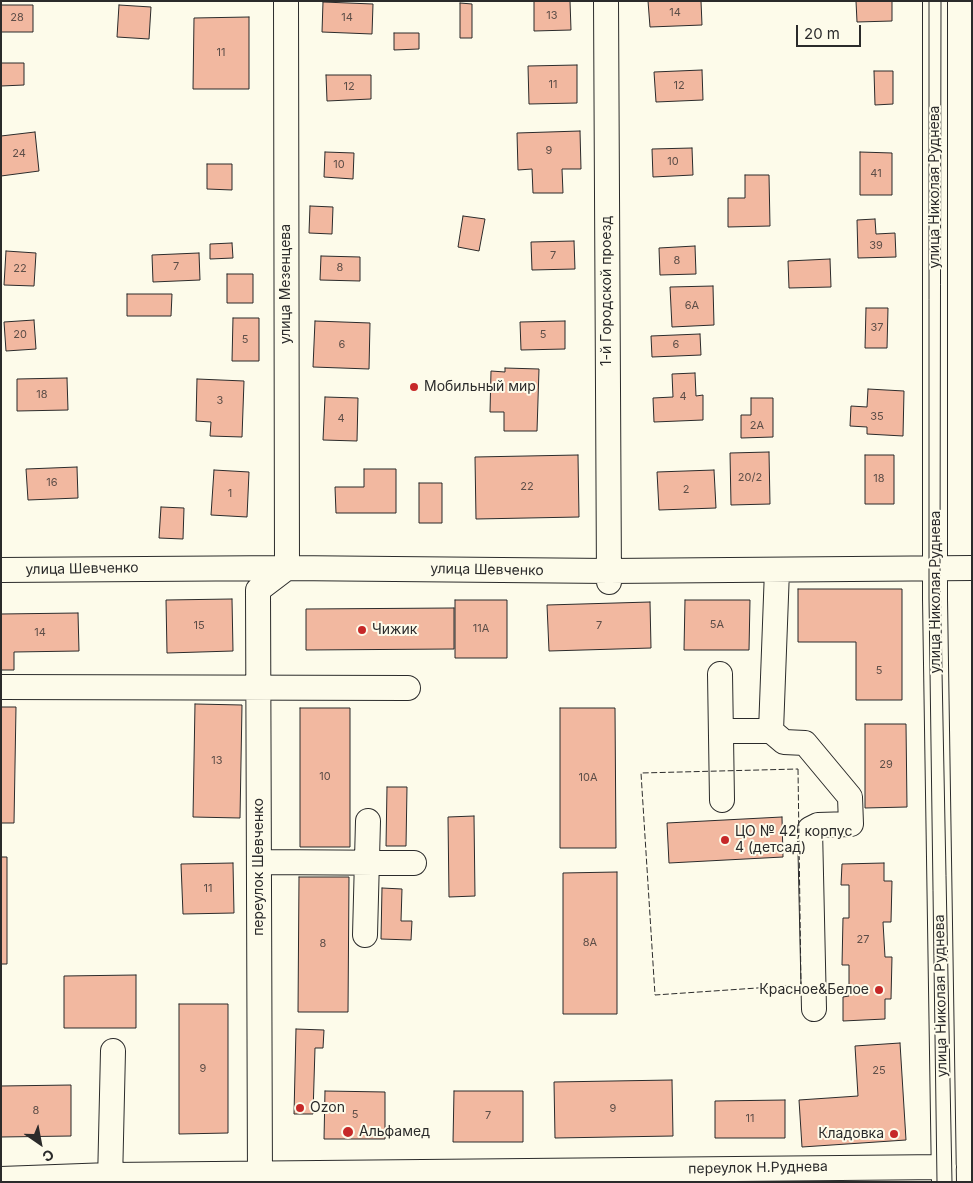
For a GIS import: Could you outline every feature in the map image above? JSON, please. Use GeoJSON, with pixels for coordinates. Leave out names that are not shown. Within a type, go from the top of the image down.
{"type":"FeatureCollection","features":[{"type":"Feature","properties":{"kind":"street","name":"улица Мезенцева"},"geometry":{"type":"LineString","coordinates":[[286,1],[287,568]]}},
{"type":"Feature","properties":{"kind":"street","name":"1-й Городской проезд"},"geometry":{"type":"LineString","coordinates":[[606,1],[609,576]]}},
{"type":"Feature","properties":{"kind":"street","name":"улица Николая Руднева"},"geometry":{"type":"LineString","coordinates":[[935,1],[935,569],[944,1174]]}},
{"type":"Feature","properties":{"kind":"street","name":"улица Шевченко"},"geometry":{"type":"LineString","coordinates":[[1,570],[287,568],[609,576],[777,570],[972,568]]}},
{"type":"Feature","properties":{"kind":"street","name":"переулок Шевченко"},"geometry":{"type":"LineString","coordinates":[[260,1178],[258,590],[287,568]]}},
{"type":"Feature","properties":{"kind":"street"},"geometry":{"type":"LineString","coordinates":[[771,731],[777,570]]}},
{"type":"Feature","properties":{"kind":"street"},"geometry":{"type":"LineString","coordinates":[[720,674],[722,800]]}},
{"type":"Feature","properties":{"kind":"street"},"geometry":{"type":"LineString","coordinates":[[1,687],[408,688]]}},
{"type":"Feature","properties":{"kind":"street"},"geometry":{"type":"LineString","coordinates":[[721,731],[771,731],[784,742],[805,743],[850,796],[851,824],[818,825],[810,829],[814,1009]]}},
{"type":"Feature","properties":{"kind":"street"},"geometry":{"type":"LineString","coordinates":[[364,935],[368,821]]}},
{"type":"Feature","properties":{"kind":"street"},"geometry":{"type":"LineString","coordinates":[[259,862],[414,863]]}},
{"type":"Feature","properties":{"kind":"street"},"geometry":{"type":"LineString","coordinates":[[110,1178],[113,1051]]}},
{"type":"Feature","properties":{"kind":"street","name":"переулок Н.Руднева"},"geometry":{"type":"LineString","coordinates":[[1,1179],[944,1174]]}},
{"type":"Feature","properties":{"kind":"building"},"geometry":{"type":"Polygon","coordinates":[[[534,1],[570,1],[571,30],[534,31],[534,1]]]}},
{"type":"Feature","properties":{"kind":"building"},"geometry":{"type":"Polygon","coordinates":[[[648,1],[701,1],[702,25],[650,27],[648,1]]]}},
{"type":"Feature","properties":{"kind":"building"},"geometry":{"type":"Polygon","coordinates":[[[856,1],[892,1],[892,21],[857,22],[856,1]]]}},
{"type":"Feature","properties":{"kind":"building"},"geometry":{"type":"Polygon","coordinates":[[[323,2],[373,4],[372,34],[322,32],[323,2]]]}},
{"type":"Feature","properties":{"kind":"building"},"geometry":{"type":"Polygon","coordinates":[[[460,3],[472,4],[472,38],[460,38],[460,3]]]}},
{"type":"Feature","properties":{"kind":"building"},"geometry":{"type":"Polygon","coordinates":[[[1,5],[33,5],[33,32],[1,32],[1,5]]]}},
{"type":"Feature","properties":{"kind":"building"},"geometry":{"type":"Polygon","coordinates":[[[119,5],[151,7],[149,39],[117,37],[119,5]]]}},
{"type":"Feature","properties":{"kind":"building"},"geometry":{"type":"Polygon","coordinates":[[[249,17],[249,89],[193,89],[194,18],[249,17]]]}},
{"type":"Feature","properties":{"kind":"building"},"geometry":{"type":"Polygon","coordinates":[[[394,33],[419,33],[419,49],[394,50],[394,33]]]}},
{"type":"Feature","properties":{"kind":"building"},"geometry":{"type":"Polygon","coordinates":[[[1,63],[24,63],[24,85],[1,86],[1,63]]]}},
{"type":"Feature","properties":{"kind":"building"},"geometry":{"type":"Polygon","coordinates":[[[577,65],[577,103],[529,104],[528,66],[577,65]]]}},
{"type":"Feature","properties":{"kind":"building"},"geometry":{"type":"Polygon","coordinates":[[[702,70],[703,100],[656,102],[654,72],[702,70]]]}},
{"type":"Feature","properties":{"kind":"building"},"geometry":{"type":"Polygon","coordinates":[[[874,71],[893,71],[893,104],[875,105],[874,71]]]}},
{"type":"Feature","properties":{"kind":"building"},"geometry":{"type":"Polygon","coordinates":[[[326,75],[371,75],[371,99],[327,101],[326,75]]]}},
{"type":"Feature","properties":{"kind":"building"},"geometry":{"type":"Polygon","coordinates":[[[580,131],[581,169],[562,169],[563,193],[533,193],[532,169],[518,170],[517,133],[580,131]]]}},
{"type":"Feature","properties":{"kind":"building"},"geometry":{"type":"Polygon","coordinates":[[[35,132],[39,171],[1,176],[1,136],[35,132]]]}},
{"type":"Feature","properties":{"kind":"building"},"geometry":{"type":"Polygon","coordinates":[[[692,148],[693,175],[653,177],[652,149],[692,148]]]}},
{"type":"Feature","properties":{"kind":"building"},"geometry":{"type":"Polygon","coordinates":[[[325,152],[354,153],[353,179],[324,177],[325,152]]]}},
{"type":"Feature","properties":{"kind":"building"},"geometry":{"type":"Polygon","coordinates":[[[860,152],[892,153],[892,195],[860,195],[860,152]]]}},
{"type":"Feature","properties":{"kind":"building"},"geometry":{"type":"Polygon","coordinates":[[[207,164],[232,164],[232,190],[207,189],[207,164]]]}},
{"type":"Feature","properties":{"kind":"building"},"geometry":{"type":"Polygon","coordinates":[[[745,175],[769,175],[770,226],[728,227],[728,198],[745,198],[745,175]]]}},
{"type":"Feature","properties":{"kind":"building"},"geometry":{"type":"Polygon","coordinates":[[[310,206],[333,207],[332,234],[309,233],[310,206]]]}},
{"type":"Feature","properties":{"kind":"building"},"geometry":{"type":"Polygon","coordinates":[[[463,216],[485,219],[479,251],[458,247],[463,216]]]}},
{"type":"Feature","properties":{"kind":"building"},"geometry":{"type":"Polygon","coordinates":[[[875,219],[876,234],[895,233],[896,257],[858,258],[857,220],[875,219]]]}},
{"type":"Feature","properties":{"kind":"building"},"geometry":{"type":"Polygon","coordinates":[[[574,241],[575,269],[532,270],[531,242],[574,241]]]}},
{"type":"Feature","properties":{"kind":"building"},"geometry":{"type":"Polygon","coordinates":[[[232,243],[233,258],[210,259],[210,244],[232,243]]]}},
{"type":"Feature","properties":{"kind":"building"},"geometry":{"type":"Polygon","coordinates":[[[695,246],[696,274],[660,275],[659,248],[695,246]]]}},
{"type":"Feature","properties":{"kind":"building"},"geometry":{"type":"Polygon","coordinates":[[[6,251],[36,253],[34,286],[4,285],[6,251]]]}},
{"type":"Feature","properties":{"kind":"building"},"geometry":{"type":"Polygon","coordinates":[[[199,253],[200,280],[153,282],[152,255],[199,253]]]}},
{"type":"Feature","properties":{"kind":"building"},"geometry":{"type":"Polygon","coordinates":[[[321,256],[360,257],[360,281],[320,280],[321,256]]]}},
{"type":"Feature","properties":{"kind":"building"},"geometry":{"type":"Polygon","coordinates":[[[830,259],[831,287],[789,288],[788,261],[830,259]]]}},
{"type":"Feature","properties":{"kind":"building"},"geometry":{"type":"Polygon","coordinates":[[[227,274],[253,274],[253,303],[227,303],[227,274]]]}},
{"type":"Feature","properties":{"kind":"building"},"geometry":{"type":"Polygon","coordinates":[[[713,286],[714,325],[672,327],[670,287],[713,286]]]}},
{"type":"Feature","properties":{"kind":"building"},"geometry":{"type":"Polygon","coordinates":[[[127,294],[172,294],[171,316],[127,316],[127,294]]]}},
{"type":"Feature","properties":{"kind":"building"},"geometry":{"type":"Polygon","coordinates":[[[866,308],[888,308],[887,348],[865,348],[866,308]]]}},
{"type":"Feature","properties":{"kind":"building"},"geometry":{"type":"Polygon","coordinates":[[[233,318],[259,318],[259,361],[232,361],[233,318]]]}},
{"type":"Feature","properties":{"kind":"building"},"geometry":{"type":"Polygon","coordinates":[[[34,320],[36,349],[6,351],[4,322],[34,320]]]}},
{"type":"Feature","properties":{"kind":"building"},"geometry":{"type":"Polygon","coordinates":[[[315,321],[370,323],[369,369],[313,367],[315,321]]]}},
{"type":"Feature","properties":{"kind":"building"},"geometry":{"type":"Polygon","coordinates":[[[565,321],[565,349],[521,350],[520,322],[565,321]]]}},
{"type":"Feature","properties":{"kind":"building"},"geometry":{"type":"Polygon","coordinates":[[[700,334],[701,355],[652,357],[651,336],[700,334]]]}},
{"type":"Feature","properties":{"kind":"building"},"geometry":{"type":"Polygon","coordinates":[[[505,368],[539,369],[537,431],[504,431],[504,412],[490,412],[491,371],[505,372],[505,368]]]}},
{"type":"Feature","properties":{"kind":"building"},"geometry":{"type":"Polygon","coordinates":[[[695,373],[696,396],[703,395],[703,420],[654,422],[653,398],[673,397],[672,374],[695,373]]]}},
{"type":"Feature","properties":{"kind":"building"},"geometry":{"type":"Polygon","coordinates":[[[67,378],[68,410],[17,411],[17,379],[67,378]]]}},
{"type":"Feature","properties":{"kind":"building"},"geometry":{"type":"Polygon","coordinates":[[[197,379],[244,381],[242,437],[210,436],[211,422],[196,421],[197,379]]]}},
{"type":"Feature","properties":{"kind":"building"},"geometry":{"type":"Polygon","coordinates":[[[868,389],[904,391],[903,436],[867,434],[867,427],[850,426],[851,406],[867,407],[868,389]]]}},
{"type":"Feature","properties":{"kind":"building"},"geometry":{"type":"Polygon","coordinates":[[[325,397],[358,398],[357,441],[323,440],[325,397]]]}},
{"type":"Feature","properties":{"kind":"building"},"geometry":{"type":"Polygon","coordinates":[[[751,398],[773,398],[773,437],[741,438],[741,415],[751,415],[751,398]]]}},
{"type":"Feature","properties":{"kind":"building"},"geometry":{"type":"Polygon","coordinates":[[[769,452],[770,504],[731,505],[730,453],[769,452]]]}},
{"type":"Feature","properties":{"kind":"building"},"geometry":{"type":"Polygon","coordinates":[[[578,455],[579,517],[476,519],[475,457],[578,455]]]}},
{"type":"Feature","properties":{"kind":"building"},"geometry":{"type":"Polygon","coordinates":[[[865,455],[894,455],[894,504],[865,504],[865,455]]]}},
{"type":"Feature","properties":{"kind":"building"},"geometry":{"type":"Polygon","coordinates":[[[77,467],[78,498],[28,500],[26,469],[77,467]]]}},
{"type":"Feature","properties":{"kind":"building"},"geometry":{"type":"Polygon","coordinates":[[[364,469],[396,469],[396,513],[336,513],[335,487],[364,487],[364,469]]]}},
{"type":"Feature","properties":{"kind":"building"},"geometry":{"type":"Polygon","coordinates":[[[214,470],[249,472],[247,517],[211,515],[214,470]]]}},
{"type":"Feature","properties":{"kind":"building"},"geometry":{"type":"Polygon","coordinates":[[[714,470],[716,508],[659,510],[657,472],[714,470]]]}},
{"type":"Feature","properties":{"kind":"building"},"geometry":{"type":"Polygon","coordinates":[[[419,483],[442,483],[442,523],[419,523],[419,483]]]}},
{"type":"Feature","properties":{"kind":"building"},"geometry":{"type":"Polygon","coordinates":[[[161,507],[184,508],[183,539],[159,538],[161,507]]]}},
{"type":"Feature","properties":{"kind":"building"},"geometry":{"type":"Polygon","coordinates":[[[798,589],[902,589],[902,700],[856,700],[856,642],[798,642],[798,589]]]}},
{"type":"Feature","properties":{"kind":"building"},"geometry":{"type":"Polygon","coordinates":[[[232,599],[233,651],[167,653],[166,600],[232,599]]]}},
{"type":"Feature","properties":{"kind":"building"},"geometry":{"type":"Polygon","coordinates":[[[455,600],[507,600],[507,658],[455,658],[455,600]]]}},
{"type":"Feature","properties":{"kind":"building"},"geometry":{"type":"Polygon","coordinates":[[[685,600],[750,600],[749,650],[684,650],[685,600]]]}},
{"type":"Feature","properties":{"kind":"building"},"geometry":{"type":"Polygon","coordinates":[[[650,602],[651,648],[549,651],[547,605],[650,602]]]}},
{"type":"Feature","properties":{"kind":"building"},"geometry":{"type":"Polygon","coordinates":[[[454,608],[454,649],[306,650],[306,609],[454,608]]]}},
{"type":"Feature","properties":{"kind":"building"},"geometry":{"type":"Polygon","coordinates":[[[78,613],[79,651],[14,652],[14,670],[1,670],[1,614],[78,613]]]}},
{"type":"Feature","properties":{"kind":"building"},"geometry":{"type":"Polygon","coordinates":[[[195,704],[242,705],[240,818],[193,817],[195,704]]]}},
{"type":"Feature","properties":{"kind":"building"},"geometry":{"type":"Polygon","coordinates":[[[1,707],[16,707],[14,823],[1,823],[1,707]]]}},
{"type":"Feature","properties":{"kind":"building"},"geometry":{"type":"Polygon","coordinates":[[[300,708],[350,708],[350,847],[300,847],[300,708]]]}},
{"type":"Feature","properties":{"kind":"building"},"geometry":{"type":"Polygon","coordinates":[[[560,708],[615,708],[616,848],[560,848],[560,708]]]}},
{"type":"Feature","properties":{"kind":"building"},"geometry":{"type":"Polygon","coordinates":[[[865,724],[906,724],[907,807],[865,808],[865,724]]]}},
{"type":"Feature","properties":{"kind":"building"},"geometry":{"type":"Polygon","coordinates":[[[387,787],[407,787],[406,846],[386,846],[387,787]]]}},
{"type":"Feature","properties":{"kind":"building"},"geometry":{"type":"Polygon","coordinates":[[[474,816],[475,896],[449,897],[448,817],[474,816]]]}},
{"type":"Feature","properties":{"kind":"building","name":"ЦО № 42, корпус 4 (детсад)"},"geometry":{"type":"Polygon","coordinates":[[[782,817],[783,857],[669,863],[667,823],[782,817]]]}},
{"type":"Feature","properties":{"kind":"building"},"geometry":{"type":"Polygon","coordinates":[[[1,857],[7,857],[7,964],[1,964],[1,857]]]}},
{"type":"Feature","properties":{"kind":"building"},"geometry":{"type":"Polygon","coordinates":[[[233,863],[234,913],[183,914],[181,864],[233,863]]]}},
{"type":"Feature","properties":{"kind":"building"},"geometry":{"type":"Polygon","coordinates":[[[884,863],[884,881],[892,881],[891,922],[883,922],[885,957],[892,957],[891,999],[885,999],[885,1019],[843,1021],[843,997],[849,996],[849,965],[842,965],[843,918],[849,918],[849,885],[841,885],[842,864],[884,863]]]}},
{"type":"Feature","properties":{"kind":"building"},"geometry":{"type":"Polygon","coordinates":[[[617,872],[617,1014],[563,1014],[563,873],[617,872]]]}},
{"type":"Feature","properties":{"kind":"building"},"geometry":{"type":"Polygon","coordinates":[[[299,877],[349,877],[348,1012],[298,1012],[299,877]]]}},
{"type":"Feature","properties":{"kind":"building"},"geometry":{"type":"Polygon","coordinates":[[[382,888],[402,889],[401,921],[412,921],[411,940],[381,939],[382,888]]]}},
{"type":"Feature","properties":{"kind":"building"},"geometry":{"type":"Polygon","coordinates":[[[136,975],[136,1028],[64,1028],[64,976],[136,975]]]}},
{"type":"Feature","properties":{"kind":"building"},"geometry":{"type":"Polygon","coordinates":[[[179,1004],[228,1004],[228,1133],[179,1134],[179,1004]]]}},
{"type":"Feature","properties":{"kind":"building"},"geometry":{"type":"Polygon","coordinates":[[[296,1029],[324,1030],[323,1048],[315,1048],[313,1114],[294,1114],[296,1029]]]}},
{"type":"Feature","properties":{"kind":"building"},"geometry":{"type":"Polygon","coordinates":[[[900,1043],[906,1140],[802,1147],[799,1100],[858,1096],[855,1046],[900,1043]]]}},
{"type":"Feature","properties":{"kind":"building"},"geometry":{"type":"Polygon","coordinates":[[[672,1080],[673,1136],[555,1138],[554,1082],[672,1080]]]}},
{"type":"Feature","properties":{"kind":"building"},"geometry":{"type":"Polygon","coordinates":[[[71,1085],[71,1136],[1,1137],[1,1086],[71,1085]]]}},
{"type":"Feature","properties":{"kind":"building"},"geometry":{"type":"Polygon","coordinates":[[[325,1091],[385,1092],[385,1139],[324,1139],[325,1091]]]}},
{"type":"Feature","properties":{"kind":"building"},"geometry":{"type":"Polygon","coordinates":[[[454,1091],[523,1091],[523,1142],[453,1142],[454,1091]]]}},
{"type":"Feature","properties":{"kind":"building"},"geometry":{"type":"Polygon","coordinates":[[[785,1100],[785,1138],[715,1138],[715,1101],[785,1100]]]}},
{"type":"Feature","properties":{"kind":"tram line"},"geometry":{"type":"LineString","coordinates":[[929,1],[929,598],[937,1182]]}},
{"type":"Feature","properties":{"kind":"tram line"},"geometry":{"type":"LineString","coordinates":[[941,1],[940,569],[952,1182]]}},
{"type":"Feature","properties":{"kind":"fence"},"geometry":{"type":"LineString","coordinates":[[798,769],[801,985],[655,995],[641,773],[798,769]]}},
{"type":"Feature","properties":{"kind":"place","name":"Мобильный мир"},"geometry":{"type":"Point","coordinates":[414,387]}},
{"type":"Feature","properties":{"kind":"place","name":"Чижик"},"geometry":{"type":"Point","coordinates":[362,630]}},
{"type":"Feature","properties":{"kind":"place","name":"ЦО № 42, корпус 4 (детсад)"},"geometry":{"type":"Point","coordinates":[725,840]}},
{"type":"Feature","properties":{"kind":"place","name":"Красное&Белое"},"geometry":{"type":"Point","coordinates":[879,990]}},
{"type":"Feature","properties":{"kind":"place","name":"Ozon"},"geometry":{"type":"Point","coordinates":[300,1108]}},
{"type":"Feature","properties":{"kind":"place","name":"Альфамед"},"geometry":{"type":"Point","coordinates":[348,1132]}},
{"type":"Feature","properties":{"kind":"place","name":"Кладовка"},"geometry":{"type":"Point","coordinates":[894,1134]}}]}
